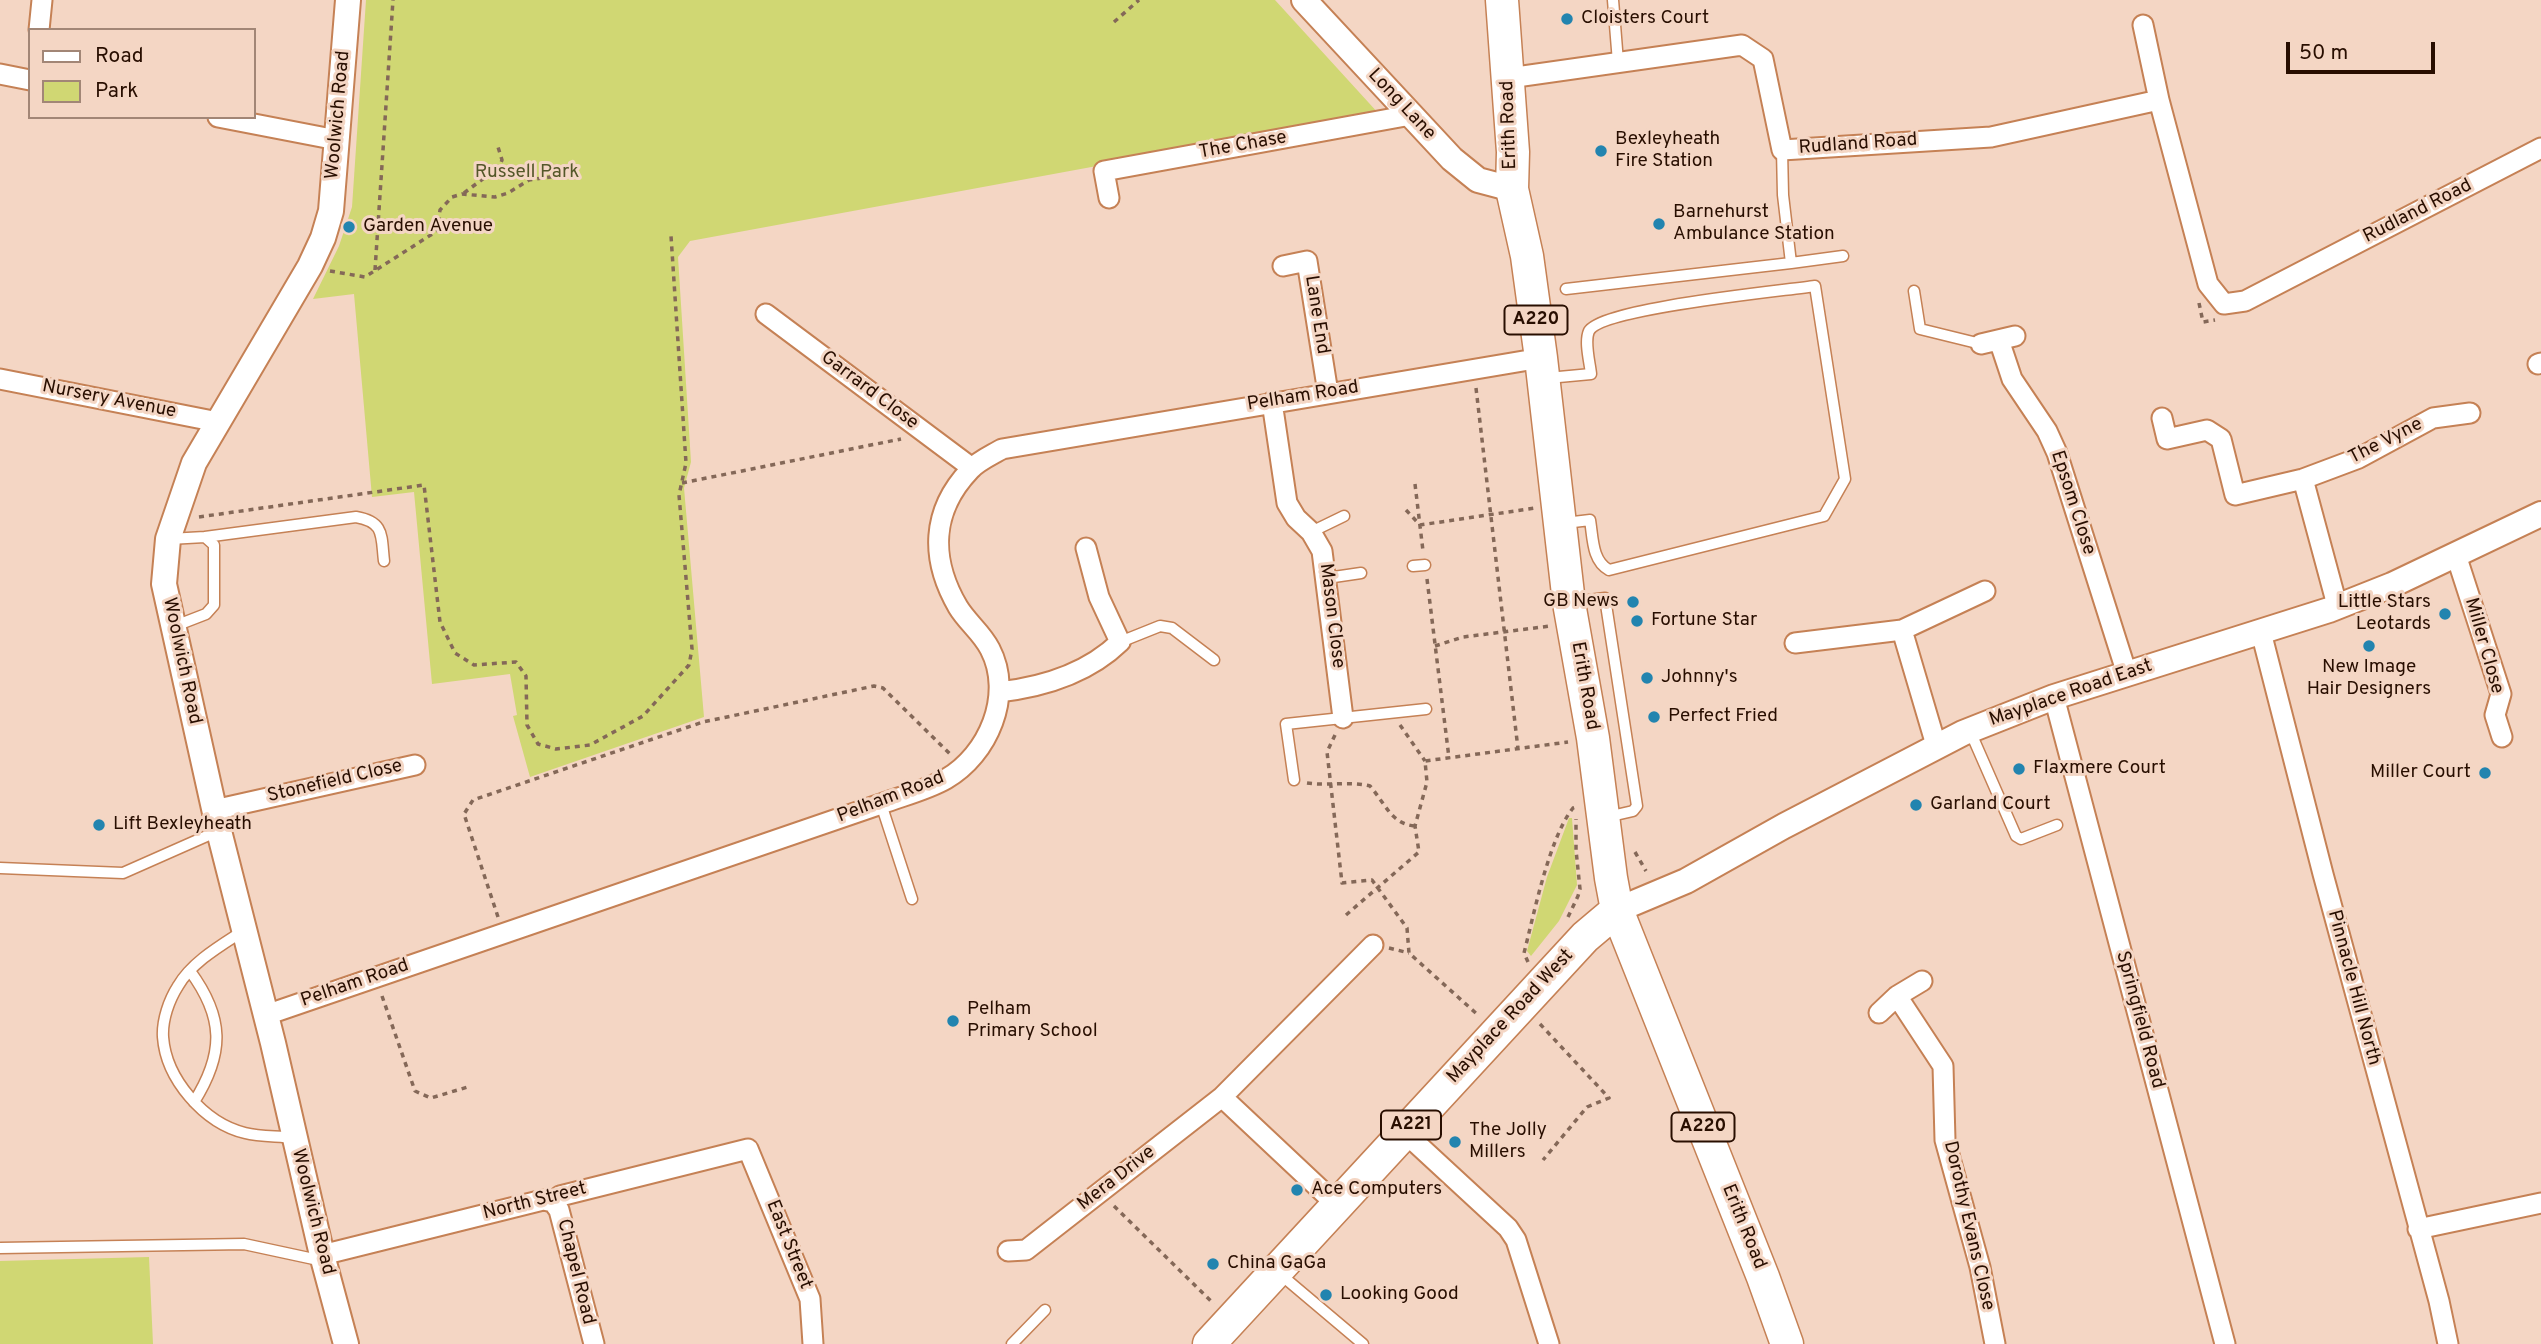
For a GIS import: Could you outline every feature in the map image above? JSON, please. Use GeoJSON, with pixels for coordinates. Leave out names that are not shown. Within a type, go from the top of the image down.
{"type":"FeatureCollection","features":[{"type":"Feature","properties":{"kind":"main road","name":"Erith Road"},"geometry":{"type":"LineString","coordinates":[[1502,0],[1509,78],[1512,189],[1527,256],[1543,368],[1559,515],[1561,611],[1593,738],[1617,910],[1787,1344]]}},
{"type":"Feature","properties":{"kind":"main road","name":"Mayplace Road West"},"geometry":{"type":"LineString","coordinates":[[1209,1344],[1496,1031],[1585,937],[1617,910]]}},
{"type":"Feature","properties":{"kind":"street"},"geometry":{"type":"LineString","coordinates":[[39,28],[42,0]]}},
{"type":"Feature","properties":{"kind":"street","name":"Woolwich Road"},"geometry":{"type":"LineString","coordinates":[[346,1344],[216,820],[164,584],[168,539],[194,463],[310,266],[323,238],[331,211],[348,0]]}},
{"type":"Feature","properties":{"kind":"street","name":"Long Lane"},"geometry":{"type":"LineString","coordinates":[[1304,0],[1452,159],[1478,180],[1512,189]]}},
{"type":"Feature","properties":{"kind":"street","name":"Rudland Road"},"geometry":{"type":"LineString","coordinates":[[2143,25],[2159,100],[2208,284],[2224,304],[2245,301],[2541,148]]}},
{"type":"Feature","properties":{"kind":"street","name":"Rudland Road"},"geometry":{"type":"LineString","coordinates":[[1509,78],[1742,45],[1763,59],[1782,150],[1991,137],[2159,100]]}},
{"type":"Feature","properties":{"kind":"street"},"geometry":{"type":"LineString","coordinates":[[0,74],[28,80]]}},
{"type":"Feature","properties":{"kind":"street","name":"The Chase"},"geometry":{"type":"LineString","coordinates":[[1109,198],[1104,171],[1411,115]]}},
{"type":"Feature","properties":{"kind":"street"},"geometry":{"type":"LineString","coordinates":[[228,119],[337,140]]}},
{"type":"Feature","properties":{"kind":"street","name":"Lane End"},"geometry":{"type":"LineString","coordinates":[[1283,266],[1307,261],[1328,393]]}},
{"type":"Feature","properties":{"kind":"street","name":"Garrard Close"},"geometry":{"type":"LineString","coordinates":[[766,314],[972,468]]}},
{"type":"Feature","properties":{"kind":"street","name":"Epsom Close"},"geometry":{"type":"LineString","coordinates":[[1998,340],[2012,379],[2047,431],[2057,453],[2127,674]]}},
{"type":"Feature","properties":{"kind":"street","name":"Pelham Road"},"geometry":{"type":"LineString","coordinates":[[266,1014],[881,804],[945,780],[963,767],[980,748],[994,722],[999,692],[992,652],[960,611],[945,584],[939,562],[940,520],[952,492],[972,468],[1002,449],[1474,369],[1543,368]]}},
{"type":"Feature","properties":{"kind":"street","name":"Nursery Avenue"},"geometry":{"type":"LineString","coordinates":[[0,379],[218,422]]}},
{"type":"Feature","properties":{"kind":"street","name":"Mason Close"},"geometry":{"type":"LineString","coordinates":[[1272,402],[1287,503],[1296,518],[1311,532],[1322,551],[1343,718]]}},
{"type":"Feature","properties":{"kind":"street","name":"The Vyne"},"geometry":{"type":"LineString","coordinates":[[2162,418],[2167,439],[2207,430],[2221,439],[2235,495],[2304,479],[2359,457],[2433,418],[2470,413]]}},
{"type":"Feature","properties":{"kind":"street"},"geometry":{"type":"LineString","coordinates":[[2304,479],[2337,605]]}},
{"type":"Feature","properties":{"kind":"street","name":"Mayplace Road East"},"geometry":{"type":"LineString","coordinates":[[1617,910],[1686,881],[1936,745],[1969,730],[2054,697],[2261,632],[2392,585],[2541,514]]}},
{"type":"Feature","properties":{"kind":"street"},"geometry":{"type":"LineString","coordinates":[[999,692],[1029,689],[1059,680],[1104,657],[1120,642],[1099,597],[1086,548]]}},
{"type":"Feature","properties":{"kind":"street","name":"Miller Close"},"geometry":{"type":"LineString","coordinates":[[2456,555],[2501,694],[2495,715],[2502,737]]}},
{"type":"Feature","properties":{"kind":"street"},"geometry":{"type":"LineString","coordinates":[[1795,643],[1902,630],[1985,591]]}},
{"type":"Feature","properties":{"kind":"street"},"geometry":{"type":"LineString","coordinates":[[1902,630],[1936,745]]}},
{"type":"Feature","properties":{"kind":"street","name":"Pinnacle Hill North"},"geometry":{"type":"LineString","coordinates":[[2261,632],[2323,874],[2439,1301],[2448,1344]]}},
{"type":"Feature","properties":{"kind":"street","name":"Springfield Road"},"geometry":{"type":"LineString","coordinates":[[2054,697],[2225,1344]]}},
{"type":"Feature","properties":{"kind":"street","name":"Stonefield Close"},"geometry":{"type":"LineString","coordinates":[[216,820],[415,765]]}},
{"type":"Feature","properties":{"kind":"street","name":"Mera Drive"},"geometry":{"type":"LineString","coordinates":[[1008,1251],[1026,1250],[1222,1097],[1373,945]]}},
{"type":"Feature","properties":{"kind":"street"},"geometry":{"type":"LineString","coordinates":[[1879,1013],[1897,996],[1922,981]]}},
{"type":"Feature","properties":{"kind":"street","name":"Dorothy Evans Close"},"geometry":{"type":"LineString","coordinates":[[1897,996],[1943,1066],[1945,1140],[1980,1267],[1995,1344]]}},
{"type":"Feature","properties":{"kind":"street"},"geometry":{"type":"LineString","coordinates":[[1222,1097],[1337,1205]]}},
{"type":"Feature","properties":{"kind":"street"},"geometry":{"type":"LineString","coordinates":[[1404,1132],[1507,1228],[1516,1240],[1549,1344]]}},
{"type":"Feature","properties":{"kind":"street","name":"North Street"},"geometry":{"type":"LineString","coordinates":[[323,1258],[543,1200],[553,1202],[560,1196],[748,1149]]}},
{"type":"Feature","properties":{"kind":"street","name":"East Street"},"geometry":{"type":"LineString","coordinates":[[748,1149],[810,1299],[813,1344]]}},
{"type":"Feature","properties":{"kind":"street","name":"Chapel Road"},"geometry":{"type":"LineString","coordinates":[[553,1202],[559,1210],[594,1344]]}},
{"type":"Feature","properties":{"kind":"street"},"geometry":{"type":"LineString","coordinates":[[2418,1229],[2541,1203]]}},
{"type":"Feature","properties":{"kind":"lane"},"geometry":{"type":"LineString","coordinates":[[1613,0],[1618,62]]}},
{"type":"Feature","properties":{"kind":"lane"},"geometry":{"type":"LineString","coordinates":[[1782,150],[1783,195],[1791,262]]}},
{"type":"Feature","properties":{"kind":"lane"},"geometry":{"type":"LineString","coordinates":[[1566,289],[1843,256]]}},
{"type":"Feature","properties":{"kind":"lane"},"geometry":{"type":"LineString","coordinates":[[1543,368],[1591,374],[1589,332],[1594,326],[1641,310],[1815,286],[1845,479],[1824,516],[1609,570],[1601,566],[1596,555],[1591,520],[1559,515]]}},
{"type":"Feature","properties":{"kind":"lane"},"geometry":{"type":"LineString","coordinates":[[1914,291],[1920,329],[1998,340]]}},
{"type":"Feature","properties":{"kind":"lane"},"geometry":{"type":"LineString","coordinates":[[1311,532],[1343,516]]}},
{"type":"Feature","properties":{"kind":"lane"},"geometry":{"type":"LineString","coordinates":[[168,539],[205,537],[356,517],[369,519],[377,524],[381,532],[384,561]]}},
{"type":"Feature","properties":{"kind":"lane"},"geometry":{"type":"LineString","coordinates":[[173,627],[206,614],[214,606],[214,545],[205,537]]}},
{"type":"Feature","properties":{"kind":"lane"},"geometry":{"type":"LineString","coordinates":[[1413,566],[1425,565]]}},
{"type":"Feature","properties":{"kind":"lane"},"geometry":{"type":"LineString","coordinates":[[1326,578],[1361,573]]}},
{"type":"Feature","properties":{"kind":"lane"},"geometry":{"type":"LineString","coordinates":[[1561,611],[1605,598],[1637,806],[1633,811],[1603,813]]}},
{"type":"Feature","properties":{"kind":"lane"},"geometry":{"type":"LineString","coordinates":[[1120,642],[1160,626],[1172,628],[1214,660]]}},
{"type":"Feature","properties":{"kind":"lane"},"geometry":{"type":"LineString","coordinates":[[1294,780],[1286,724],[1426,709]]}},
{"type":"Feature","properties":{"kind":"lane"},"geometry":{"type":"LineString","coordinates":[[1969,730],[2016,836],[2021,839],[2057,825]]}},
{"type":"Feature","properties":{"kind":"lane"},"geometry":{"type":"LineString","coordinates":[[881,804],[912,899]]}},
{"type":"Feature","properties":{"kind":"lane"},"geometry":{"type":"LineString","coordinates":[[0,868],[123,873],[216,820]]}},
{"type":"Feature","properties":{"kind":"lane"},"geometry":{"type":"LineString","coordinates":[[243,931],[210,953],[179,984],[168,1005],[163,1035],[167,1059],[194,1102],[213,1119],[244,1133],[293,1138]]}},
{"type":"Feature","properties":{"kind":"lane"},"geometry":{"type":"LineString","coordinates":[[190,971],[213,1009],[217,1034],[216,1059],[206,1084],[194,1102]]}},
{"type":"Feature","properties":{"kind":"lane"},"geometry":{"type":"LineString","coordinates":[[0,1248],[244,1244],[323,1258]]}},
{"type":"Feature","properties":{"kind":"lane"},"geometry":{"type":"LineString","coordinates":[[1277,1272],[1363,1344]]}},
{"type":"Feature","properties":{"kind":"lane"},"geometry":{"type":"LineString","coordinates":[[1012,1344],[1045,1310]]}},
{"type":"Feature","properties":{"kind":"path"},"geometry":{"type":"LineString","coordinates":[[375,270],[393,0]]}},
{"type":"Feature","properties":{"kind":"path"},"geometry":{"type":"LineString","coordinates":[[1114,22],[1139,0]]}},
{"type":"Feature","properties":{"kind":"path"},"geometry":{"type":"LineString","coordinates":[[310,266],[365,277],[437,231],[444,203],[462,194],[488,176],[493,167],[500,165],[502,160],[498,147]]}},
{"type":"Feature","properties":{"kind":"path"},"geometry":{"type":"LineString","coordinates":[[462,194],[495,197],[508,193],[529,180],[564,175]]}},
{"type":"Feature","properties":{"kind":"path"},"geometry":{"type":"LineString","coordinates":[[177,512],[196,518],[424,485],[440,622],[455,653],[474,665],[516,662],[526,676],[527,725],[538,744],[556,749],[590,745],[643,716],[689,665],[692,649],[679,495],[685,463],[671,236]]}},
{"type":"Feature","properties":{"kind":"path"},"geometry":{"type":"LineString","coordinates":[[2196,295],[2203,322],[2218,319]]}},
{"type":"Feature","properties":{"kind":"path"},"geometry":{"type":"LineString","coordinates":[[1474,369],[1518,749]]}},
{"type":"Feature","properties":{"kind":"path"},"geometry":{"type":"LineString","coordinates":[[682,483],[927,434]]}},
{"type":"Feature","properties":{"kind":"path"},"geometry":{"type":"LineString","coordinates":[[1415,484],[1448,758]]}},
{"type":"Feature","properties":{"kind":"path"},"geometry":{"type":"LineString","coordinates":[[1406,510],[1420,525]]}},
{"type":"Feature","properties":{"kind":"path"},"geometry":{"type":"LineString","coordinates":[[1420,525],[1490,513],[1559,515]]}},
{"type":"Feature","properties":{"kind":"path"},"geometry":{"type":"LineString","coordinates":[[1435,646],[1464,637],[1554,625],[1561,611]]}},
{"type":"Feature","properties":{"kind":"path"},"geometry":{"type":"LineString","coordinates":[[503,932],[464,814],[473,800],[703,722],[874,686],[883,688],[963,767]]}},
{"type":"Feature","properties":{"kind":"path"},"geometry":{"type":"LineString","coordinates":[[1346,915],[1419,852],[1415,826],[1427,782],[1425,761],[1391,713]]}},
{"type":"Feature","properties":{"kind":"path"},"geometry":{"type":"LineString","coordinates":[[1343,718],[1327,752],[1342,883],[1372,880],[1407,928],[1409,953],[1496,1031]]}},
{"type":"Feature","properties":{"kind":"path"},"geometry":{"type":"LineString","coordinates":[[1425,761],[1593,738]]}},
{"type":"Feature","properties":{"kind":"path"},"geometry":{"type":"LineString","coordinates":[[1294,780],[1321,785],[1356,783],[1370,786],[1395,820],[1404,825],[1415,826]]}},
{"type":"Feature","properties":{"kind":"path"},"geometry":{"type":"LineString","coordinates":[[1577,798],[1603,813],[1646,871]]}},
{"type":"Feature","properties":{"kind":"path"},"geometry":{"type":"LineString","coordinates":[[1537,954],[1529,964],[1524,953],[1544,875],[1566,816],[1573,808],[1603,813]]}},
{"type":"Feature","properties":{"kind":"path"},"geometry":{"type":"LineString","coordinates":[[1562,925],[1580,889],[1576,850],[1603,813]]}},
{"type":"Feature","properties":{"kind":"path"},"geometry":{"type":"LineString","coordinates":[[375,977],[415,1091],[431,1098],[471,1086]]}},
{"type":"Feature","properties":{"kind":"path"},"geometry":{"type":"LineString","coordinates":[[1522,1005],[1609,1098],[1587,1107],[1543,1160]]}},
{"type":"Feature","properties":{"kind":"path"},"geometry":{"type":"LineString","coordinates":[[1100,1193],[1231,1321]]}},
{"type":"Feature","properties":{"kind":"green space","name":"Russell Park"},"geometry":{"type":"Polygon","coordinates":[[[366,0],[1275,0],[1379,114],[690,241],[678,257],[691,462],[684,488],[704,717],[530,777],[513,716],[517,715],[510,674],[432,684],[414,492],[372,497],[354,294],[313,299],[339,246],[352,207],[366,0]]]}},
{"type":"Feature","properties":{"kind":"green space"},"geometry":{"type":"Polygon","coordinates":[[[1569,818],[1572,818],[1577,885],[1559,921],[1531,956],[1527,951],[1547,877],[1569,818]]]}},
{"type":"Feature","properties":{"kind":"green space"},"geometry":{"type":"Polygon","coordinates":[[[149,1257],[153,1344],[0,1344],[0,1261],[149,1257]]]}},
{"type":"Feature","properties":{"kind":"place","name":"Cloisters Court"},"geometry":{"type":"Point","coordinates":[1567,19]}},
{"type":"Feature","properties":{"kind":"place","name":"Bexleyheath Fire Station"},"geometry":{"type":"Point","coordinates":[1601,151]}},
{"type":"Feature","properties":{"kind":"place","name":"Barnehurst Ambulance Station"},"geometry":{"type":"Point","coordinates":[1659,224]}},
{"type":"Feature","properties":{"kind":"place","name":"Garden Avenue"},"geometry":{"type":"Point","coordinates":[349,227]}},
{"type":"Feature","properties":{"kind":"place","name":"GB News"},"geometry":{"type":"Point","coordinates":[1633,602]}},
{"type":"Feature","properties":{"kind":"place","name":"Little Stars Leotards"},"geometry":{"type":"Point","coordinates":[2445,614]}},
{"type":"Feature","properties":{"kind":"place","name":"Fortune Star"},"geometry":{"type":"Point","coordinates":[1637,621]}},
{"type":"Feature","properties":{"kind":"place","name":"New Image Hair Designers"},"geometry":{"type":"Point","coordinates":[2369,646]}},
{"type":"Feature","properties":{"kind":"place","name":"Johnny's"},"geometry":{"type":"Point","coordinates":[1647,678]}},
{"type":"Feature","properties":{"kind":"place","name":"Perfect Fried"},"geometry":{"type":"Point","coordinates":[1654,717]}},
{"type":"Feature","properties":{"kind":"place","name":"Flaxmere Court"},"geometry":{"type":"Point","coordinates":[2019,769]}},
{"type":"Feature","properties":{"kind":"place","name":"Miller Court"},"geometry":{"type":"Point","coordinates":[2485,773]}},
{"type":"Feature","properties":{"kind":"place","name":"Garland Court"},"geometry":{"type":"Point","coordinates":[1916,805]}},
{"type":"Feature","properties":{"kind":"place","name":"Lift Bexleyheath"},"geometry":{"type":"Point","coordinates":[99,825]}},
{"type":"Feature","properties":{"kind":"place","name":"Pelham Primary School"},"geometry":{"type":"Point","coordinates":[953,1021]}},
{"type":"Feature","properties":{"kind":"place","name":"The Jolly Millers"},"geometry":{"type":"Point","coordinates":[1455,1142]}},
{"type":"Feature","properties":{"kind":"place","name":"Ace Computers"},"geometry":{"type":"Point","coordinates":[1297,1190]}},
{"type":"Feature","properties":{"kind":"place","name":"China GaGa"},"geometry":{"type":"Point","coordinates":[1213,1264]}},
{"type":"Feature","properties":{"kind":"place","name":"Looking Good"},"geometry":{"type":"Point","coordinates":[1326,1295]}}]}
